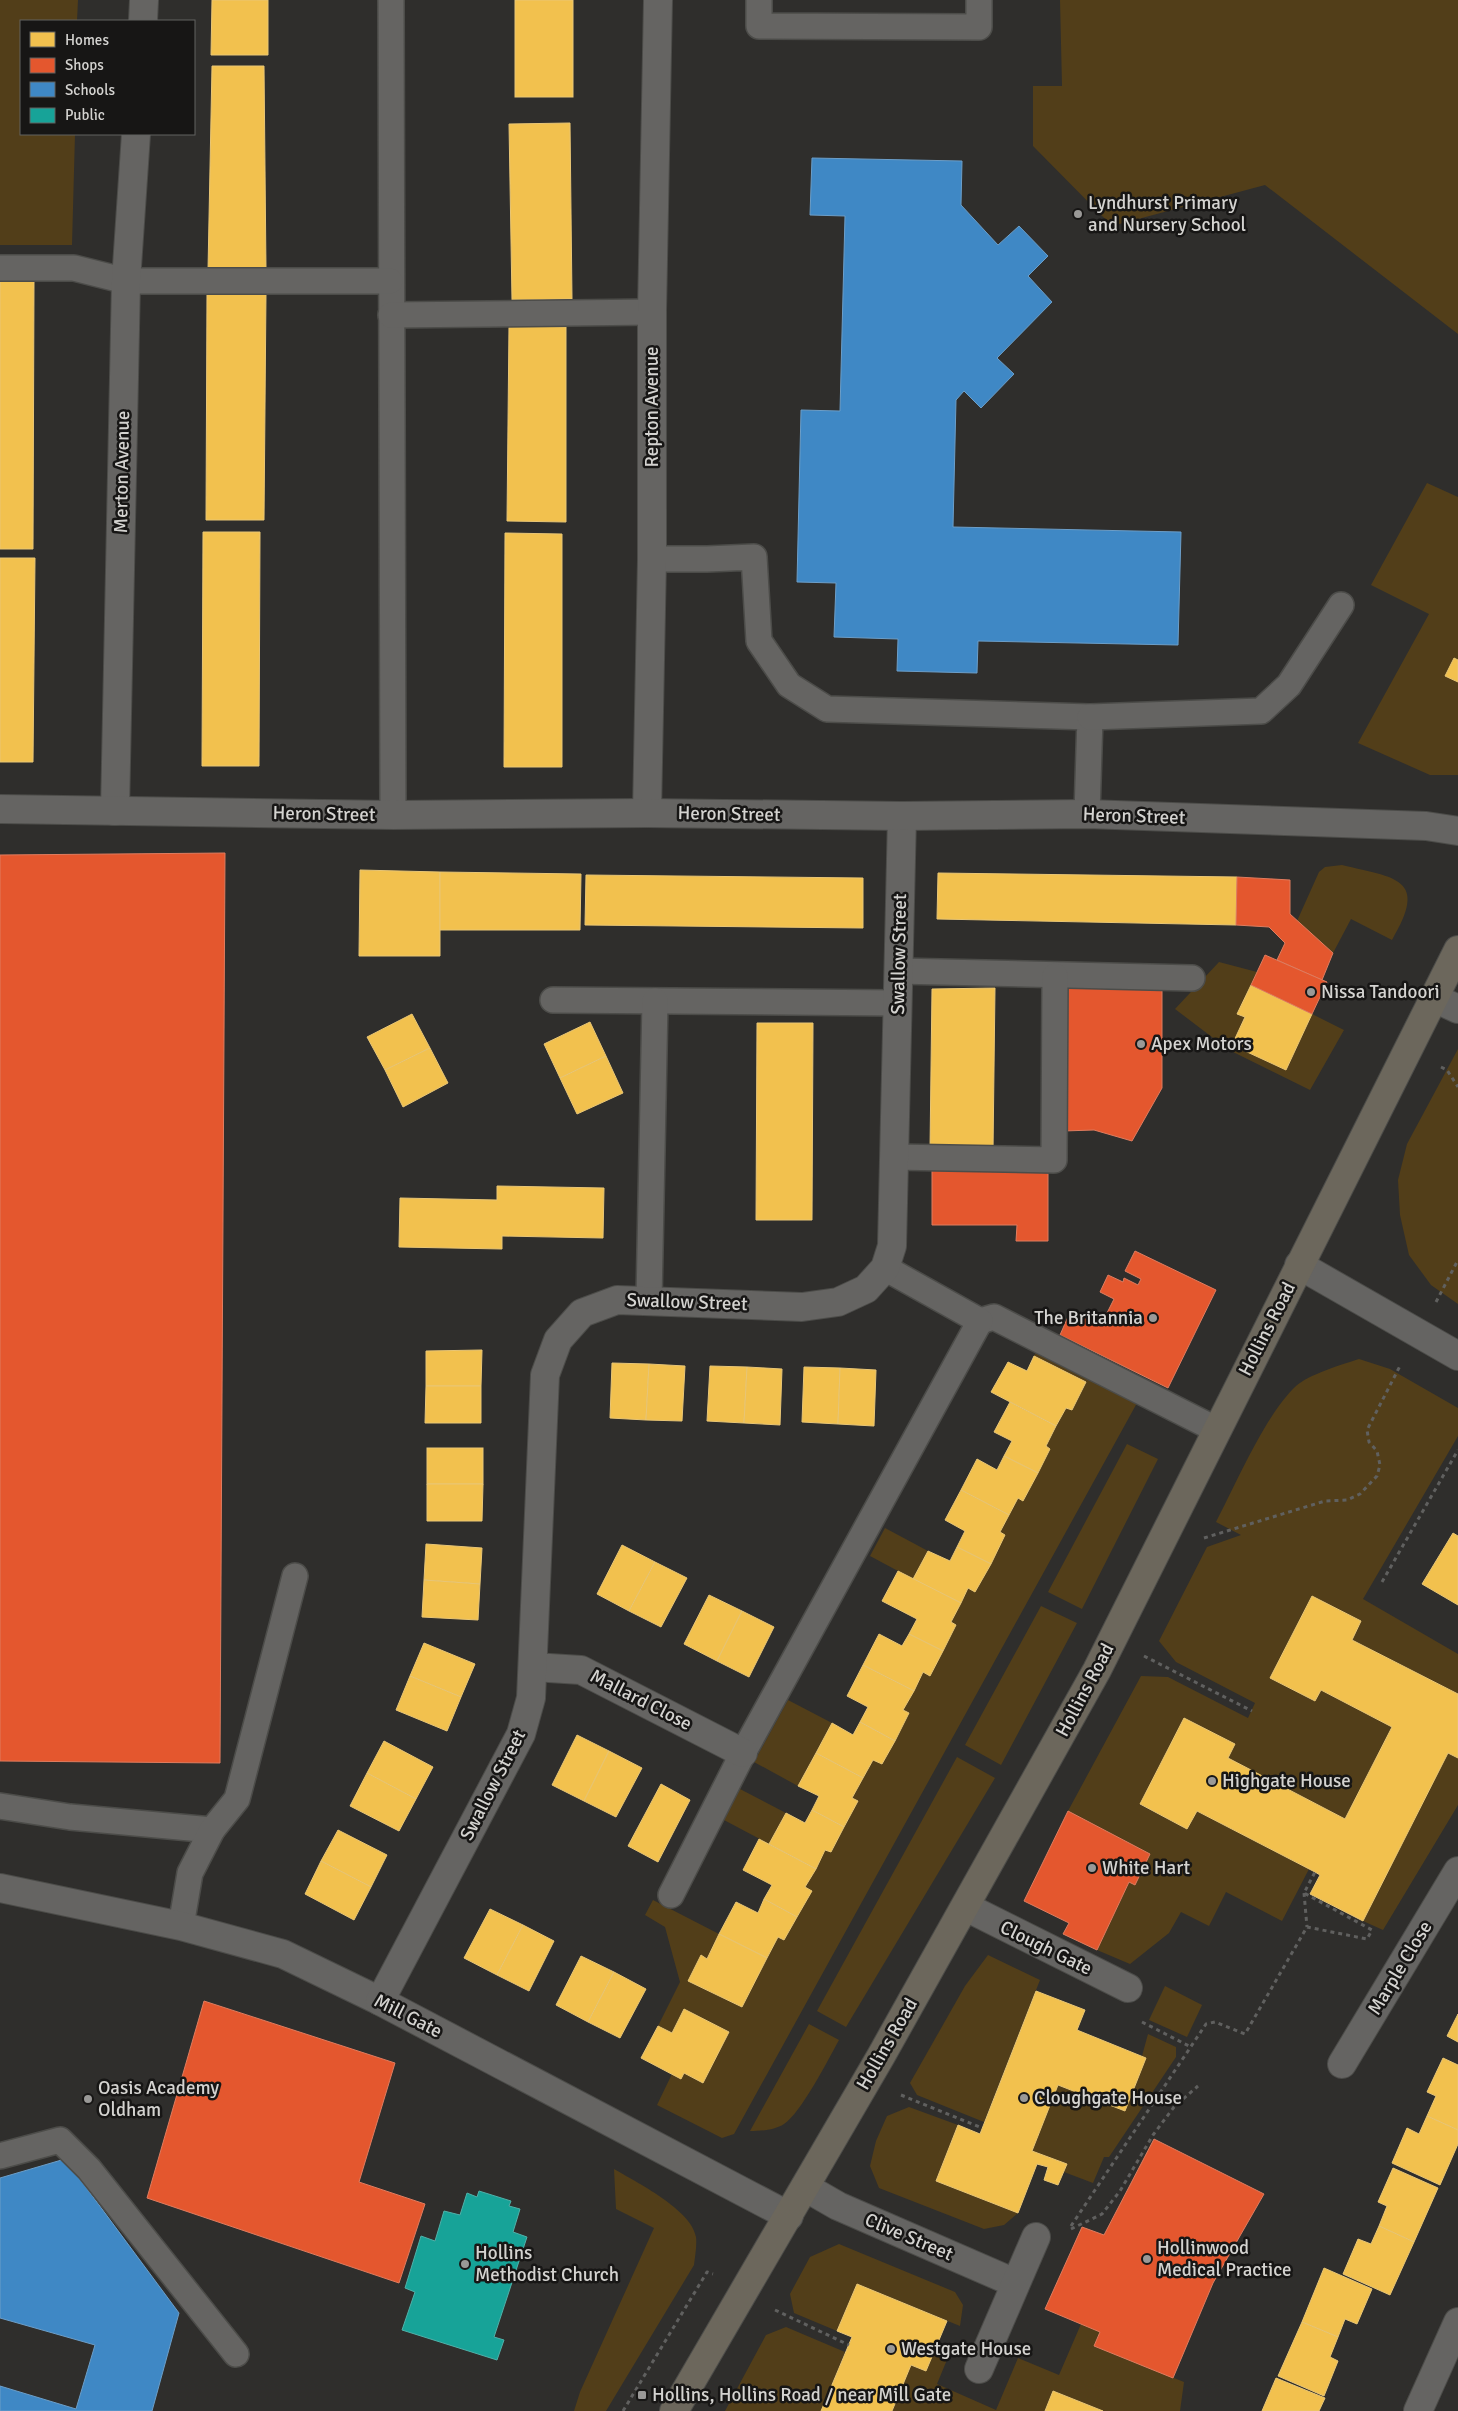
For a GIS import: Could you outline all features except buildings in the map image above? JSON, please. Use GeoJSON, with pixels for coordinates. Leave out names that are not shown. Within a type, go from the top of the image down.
{"type":"FeatureCollection","features":[{"type":"Feature","properties":{"kind":"main road","name":"Hollins Road"},"geometry":{"type":"LineString","coordinates":[[674,2411],[789,2216],[966,1907],[1097,1670],[1300,1265],[1446,1003],[1458,950]]}},
{"type":"Feature","properties":{"kind":"street"},"geometry":{"type":"LineString","coordinates":[[143,20],[144,0]]}},
{"type":"Feature","properties":{"kind":"street","name":"Repton Avenue"},"geometry":{"type":"LineString","coordinates":[[647,813],[652,559],[652,312],[658,0]]}},
{"type":"Feature","properties":{"kind":"street","name":"Merton Avenue"},"geometry":{"type":"LineString","coordinates":[[115,811],[126,281],[136,135]]}},
{"type":"Feature","properties":{"kind":"street","name":"Heron Street"},"geometry":{"type":"LineString","coordinates":[[0,809],[393,814],[647,813],[902,816],[1087,814],[1426,826],[1458,831]]}},
{"type":"Feature","properties":{"kind":"street","name":"Swallow Street"},"geometry":{"type":"LineString","coordinates":[[380,2001],[521,1734],[531,1698],[545,1375],[558,1340],[582,1314],[617,1300],[802,1307],[838,1302],[866,1289],[884,1268],[892,1246],[902,816]]}},
{"type":"Feature","properties":{"kind":"street"},"geometry":{"type":"LineString","coordinates":[[1300,1265],[1458,1356]]}},
{"type":"Feature","properties":{"kind":"street","name":"Mallard Close"},"geometry":{"type":"LineString","coordinates":[[533,1667],[581,1670],[744,1753]]}},
{"type":"Feature","properties":{"kind":"street","name":"Marple Close"},"geometry":{"type":"LineString","coordinates":[[1342,2064],[1458,1871]]}},
{"type":"Feature","properties":{"kind":"street","name":"Mill Gate"},"geometry":{"type":"LineString","coordinates":[[0,1888],[181,1926],[283,1954],[380,2001],[789,2216]]}},
{"type":"Feature","properties":{"kind":"street","name":"Clough Gate"},"geometry":{"type":"LineString","coordinates":[[966,1907],[1128,1988]]}},
{"type":"Feature","properties":{"kind":"street","name":"Clive Street"},"geometry":{"type":"LineString","coordinates":[[805,2187],[838,2206],[1015,2283]]}},
{"type":"Feature","properties":{"kind":"street"},"geometry":{"type":"LineString","coordinates":[[979,2369],[1036,2236]]}},
{"type":"Feature","properties":{"kind":"street"},"geometry":{"type":"LineString","coordinates":[[1418,2411],[1458,2322]]}},
{"type":"Feature","properties":{"kind":"lane"},"geometry":{"type":"LineString","coordinates":[[391,0],[390,281],[393,814]]}},
{"type":"Feature","properties":{"kind":"lane"},"geometry":{"type":"LineString","coordinates":[[759,0],[759,26],[979,27],[979,0]]}},
{"type":"Feature","properties":{"kind":"lane"},"geometry":{"type":"LineString","coordinates":[[0,268],[74,268],[126,281],[390,281]]}},
{"type":"Feature","properties":{"kind":"lane"},"geometry":{"type":"LineString","coordinates":[[391,315],[652,312]]}},
{"type":"Feature","properties":{"kind":"lane"},"geometry":{"type":"LineString","coordinates":[[652,559],[754,557],[759,641],[789,685],[827,709],[1090,717],[1260,712],[1289,685],[1341,605]]}},
{"type":"Feature","properties":{"kind":"lane"},"geometry":{"type":"LineString","coordinates":[[1087,814],[1090,717]]}},
{"type":"Feature","properties":{"kind":"lane"},"geometry":{"type":"LineString","coordinates":[[898,971],[1192,978]]}},
{"type":"Feature","properties":{"kind":"lane"},"geometry":{"type":"LineString","coordinates":[[894,1157],[1054,1160],[1055,976]]}},
{"type":"Feature","properties":{"kind":"lane"},"geometry":{"type":"LineString","coordinates":[[553,1000],[897,1003]]}},
{"type":"Feature","properties":{"kind":"lane"},"geometry":{"type":"LineString","coordinates":[[649,1300],[655,1001]]}},
{"type":"Feature","properties":{"kind":"lane"},"geometry":{"type":"LineString","coordinates":[[884,1268],[980,1321],[994,1317],[1217,1430]]}},
{"type":"Feature","properties":{"kind":"lane"},"geometry":{"type":"LineString","coordinates":[[671,1894],[744,1753],[980,1321]]}},
{"type":"Feature","properties":{"kind":"lane"},"geometry":{"type":"LineString","coordinates":[[181,1926],[190,1873],[212,1830],[237,1799],[295,1576]]}},
{"type":"Feature","properties":{"kind":"lane"},"geometry":{"type":"LineString","coordinates":[[0,1806],[70,1816],[212,1830]]}},
{"type":"Feature","properties":{"kind":"lane"},"geometry":{"type":"LineString","coordinates":[[0,2156],[60,2140],[89,2169],[236,2354]]}},
{"type":"Feature","properties":{"kind":"path"},"geometry":{"type":"LineString","coordinates":[[1437,1064],[1446,1070],[1458,1087]]}},
{"type":"Feature","properties":{"kind":"path"},"geometry":{"type":"LineString","coordinates":[[1436,1303],[1458,1260]]}},
{"type":"Feature","properties":{"kind":"path"},"geometry":{"type":"LineString","coordinates":[[1196,1540],[1325,1501],[1347,1500],[1368,1488],[1377,1476],[1380,1465],[1376,1451],[1370,1442],[1368,1430],[1404,1358]]}},
{"type":"Feature","properties":{"kind":"path"},"geometry":{"type":"LineString","coordinates":[[1382,1582],[1458,1450]]}},
{"type":"Feature","properties":{"kind":"path"},"geometry":{"type":"LineString","coordinates":[[1139,1654],[1252,1711]]}},
{"type":"Feature","properties":{"kind":"path"},"geometry":{"type":"LineString","coordinates":[[1198,2086],[1174,2107],[1153,2135],[1120,2191],[1102,2214],[1068,2231],[1189,2046],[1206,2024],[1216,2022],[1245,2034],[1307,1927],[1304,1893],[1315,1872]]}},
{"type":"Feature","properties":{"kind":"path"},"geometry":{"type":"LineString","coordinates":[[1304,1893],[1372,1930],[1367,1940],[1307,1927]]}},
{"type":"Feature","properties":{"kind":"path"},"geometry":{"type":"LineString","coordinates":[[1142,2022],[1189,2046]]}},
{"type":"Feature","properties":{"kind":"path"},"geometry":{"type":"LineString","coordinates":[[914,2101],[982,2128]]}},
{"type":"Feature","properties":{"kind":"path"},"geometry":{"type":"LineString","coordinates":[[623,2411],[707,2272]]}},
{"type":"Feature","properties":{"kind":"path"},"geometry":{"type":"LineString","coordinates":[[770,2308],[802,2325],[849,2345]]}},
{"type":"Feature","properties":{"kind":"shaded area"},"geometry":{"type":"Polygon","coordinates":[[[0,0],[78,0],[77,20],[20,20],[20,135],[75,135],[72,245],[0,245],[0,0]]]}},
{"type":"Feature","properties":{"kind":"shaded area"},"geometry":{"type":"Polygon","coordinates":[[[1060,0],[1458,0],[1458,334],[1265,185],[1112,226],[1033,146],[1033,86],[1062,86],[1060,0]]]}},
{"type":"Feature","properties":{"kind":"shaded area"},"geometry":{"type":"Polygon","coordinates":[[[1427,483],[1458,497],[1458,660],[1454,658],[1445,676],[1458,682],[1458,775],[1430,775],[1358,743],[1429,614],[1371,585],[1427,483]]]}},
{"type":"Feature","properties":{"kind":"shaded area"},"geometry":{"type":"Polygon","coordinates":[[[1342,865],[1391,878],[1401,884],[1407,892],[1407,904],[1403,920],[1392,940],[1351,919],[1333,953],[1297,921],[1319,872],[1325,867],[1342,865]]]}},
{"type":"Feature","properties":{"kind":"shaded area"},"geometry":{"type":"Polygon","coordinates":[[[1219,962],[1257,972],[1238,1013],[1245,1017],[1232,1045],[1312,1014],[1344,1030],[1310,1090],[1229,1050],[1175,1009],[1219,962]]]}},
{"type":"Feature","properties":{"kind":"shaded area"},"geometry":{"type":"Polygon","coordinates":[[[1458,1049],[1458,1304],[1431,1285],[1409,1255],[1400,1215],[1398,1180],[1407,1144],[1458,1049]]]}},
{"type":"Feature","properties":{"kind":"shaded area"},"geometry":{"type":"Polygon","coordinates":[[[1037,1351],[1137,1403],[734,2134],[722,2138],[657,2105],[672,2074],[684,2073],[703,2083],[729,2032],[684,2009],[672,2033],[658,2026],[680,1982],[665,1927],[645,1915],[653,1900],[719,1934],[707,1959],[701,1955],[688,1981],[742,2007],[778,1937],[784,1940],[812,1891],[805,1887],[825,1850],[831,1852],[858,1801],[852,1798],[873,1760],[895,1741],[909,1713],[903,1710],[923,1672],[930,1675],[956,1625],[951,1622],[968,1588],[975,1591],[1000,1532],[1018,1498],[1024,1500],[1050,1449],[1046,1446],[1066,1408],[1072,1410],[1085,1383],[1034,1356],[1037,1351]]]}},
{"type":"Feature","properties":{"kind":"shaded area"},"geometry":{"type":"Polygon","coordinates":[[[1359,1359],[1390,1369],[1458,1408],[1458,1436],[1363,1599],[1458,1654],[1458,1694],[1352,1640],[1361,1621],[1312,1596],[1270,1678],[1314,1701],[1321,1690],[1392,1727],[1345,1819],[1228,1758],[1184,1718],[1140,1805],[1187,1829],[1197,1811],[1309,1869],[1282,1921],[1226,1892],[1209,1926],[1181,1912],[1169,1933],[1130,1964],[1097,1950],[1129,1882],[1135,1885],[1150,1854],[1068,1811],[1141,1676],[1168,1677],[1248,1718],[1255,1703],[1176,1662],[1159,1641],[1207,1547],[1241,1535],[1216,1522],[1273,1414],[1284,1399],[1301,1382],[1326,1370],[1359,1359]]]}},
{"type":"Feature","properties":{"kind":"shaded area"},"geometry":{"type":"Polygon","coordinates":[[[1127,1444],[1158,1459],[1082,1609],[1048,1592],[1127,1444]]]}},
{"type":"Feature","properties":{"kind":"shaded area"},"geometry":{"type":"Polygon","coordinates":[[[885,1528],[928,1551],[913,1579],[870,1556],[885,1528]]]}},
{"type":"Feature","properties":{"kind":"shaded area"},"geometry":{"type":"Polygon","coordinates":[[[1041,1606],[1077,1623],[1001,1765],[965,1745],[1041,1606]]]}},
{"type":"Feature","properties":{"kind":"shaded area"},"geometry":{"type":"Polygon","coordinates":[[[788,1700],[832,1723],[798,1786],[754,1762],[788,1700]]]}},
{"type":"Feature","properties":{"kind":"shaded area"},"geometry":{"type":"Polygon","coordinates":[[[1448,1753],[1458,1758],[1458,1805],[1383,1930],[1363,1921],[1448,1753]]]}},
{"type":"Feature","properties":{"kind":"shaded area"},"geometry":{"type":"Polygon","coordinates":[[[957,1757],[995,1778],[846,2027],[817,2011],[957,1757]]]}},
{"type":"Feature","properties":{"kind":"shaded area"},"geometry":{"type":"Polygon","coordinates":[[[740,1789],[786,1813],[769,1844],[724,1820],[740,1789]]]}},
{"type":"Feature","properties":{"kind":"shaded area"},"geometry":{"type":"Polygon","coordinates":[[[988,1955],[1040,1980],[984,2122],[917,2095],[910,2083],[965,1986],[988,1955]]]}},
{"type":"Feature","properties":{"kind":"shaded area"},"geometry":{"type":"Polygon","coordinates":[[[1165,1986],[1202,2005],[1187,2037],[1149,2020],[1165,1986]]]}},
{"type":"Feature","properties":{"kind":"shaded area"},"geometry":{"type":"Polygon","coordinates":[[[809,2024],[839,2040],[828,2060],[806,2098],[791,2118],[776,2128],[750,2131],[809,2024]]]}},
{"type":"Feature","properties":{"kind":"shaded area"},"geometry":{"type":"Polygon","coordinates":[[[1148,2034],[1176,2047],[1176,2057],[1109,2157],[1104,2157],[1093,2183],[1064,2172],[1067,2165],[1032,2151],[1058,2085],[1125,2111],[1146,2058],[1142,2056],[1148,2034]]]}},
{"type":"Feature","properties":{"kind":"shaded area"},"geometry":{"type":"Polygon","coordinates":[[[909,2107],[958,2125],[936,2181],[1018,2213],[1004,2225],[984,2229],[879,2188],[870,2166],[876,2141],[887,2116],[909,2107]]]}},
{"type":"Feature","properties":{"kind":"shaded area"},"geometry":{"type":"Polygon","coordinates":[[[614,2169],[649,2189],[685,2217],[696,2237],[694,2265],[606,2411],[574,2411],[580,2392],[654,2228],[616,2209],[614,2169]]]}},
{"type":"Feature","properties":{"kind":"shaded area"},"geometry":{"type":"Polygon","coordinates":[[[839,2244],[955,2292],[963,2305],[960,2326],[857,2284],[837,2331],[794,2313],[790,2294],[810,2257],[839,2244]]]}},
{"type":"Feature","properties":{"kind":"shaded area"},"geometry":{"type":"Polygon","coordinates":[[[1081,2324],[1100,2332],[1094,2346],[1184,2382],[1180,2411],[1103,2411],[1053,2391],[1045,2411],[892,2411],[911,2365],[926,2371],[937,2345],[951,2350],[937,2384],[996,2410],[1018,2358],[1059,2375],[1081,2324]]]}},
{"type":"Feature","properties":{"kind":"shaded area"},"geometry":{"type":"Polygon","coordinates":[[[786,2327],[845,2352],[821,2411],[725,2411],[766,2335],[786,2327]]]}},
{"type":"Feature","properties":{"kind":"place","name":"Lyndhurst Primary and Nursery School"},"geometry":{"type":"Point","coordinates":[1078,214]}},
{"type":"Feature","properties":{"kind":"place","name":"Nissa Tandoori"},"geometry":{"type":"Point","coordinates":[1311,992]}},
{"type":"Feature","properties":{"kind":"place","name":"Apex Motors"},"geometry":{"type":"Point","coordinates":[1141,1044]}},
{"type":"Feature","properties":{"kind":"place","name":"The Britannia"},"geometry":{"type":"Point","coordinates":[1153,1318]}},
{"type":"Feature","properties":{"kind":"place","name":"Highgate House"},"geometry":{"type":"Point","coordinates":[1212,1781]}},
{"type":"Feature","properties":{"kind":"place","name":"White Hart"},"geometry":{"type":"Point","coordinates":[1092,1868]}},
{"type":"Feature","properties":{"kind":"place","name":"Cloughgate House"},"geometry":{"type":"Point","coordinates":[1024,2098]}},
{"type":"Feature","properties":{"kind":"place","name":"Oasis Academy Oldham"},"geometry":{"type":"Point","coordinates":[88,2099]}},
{"type":"Feature","properties":{"kind":"place","name":"Hollinwood Medical Practice"},"geometry":{"type":"Point","coordinates":[1147,2259]}},
{"type":"Feature","properties":{"kind":"place","name":"Hollins Methodist Church"},"geometry":{"type":"Point","coordinates":[465,2264]}},
{"type":"Feature","properties":{"kind":"place","name":"Westgate House"},"geometry":{"type":"Point","coordinates":[891,2349]}},
{"type":"Feature","properties":{"kind":"place","name":"Hollins, Hollins Road / near Mill Gate"},"geometry":{"type":"Point","coordinates":[642,2395]}}]}
